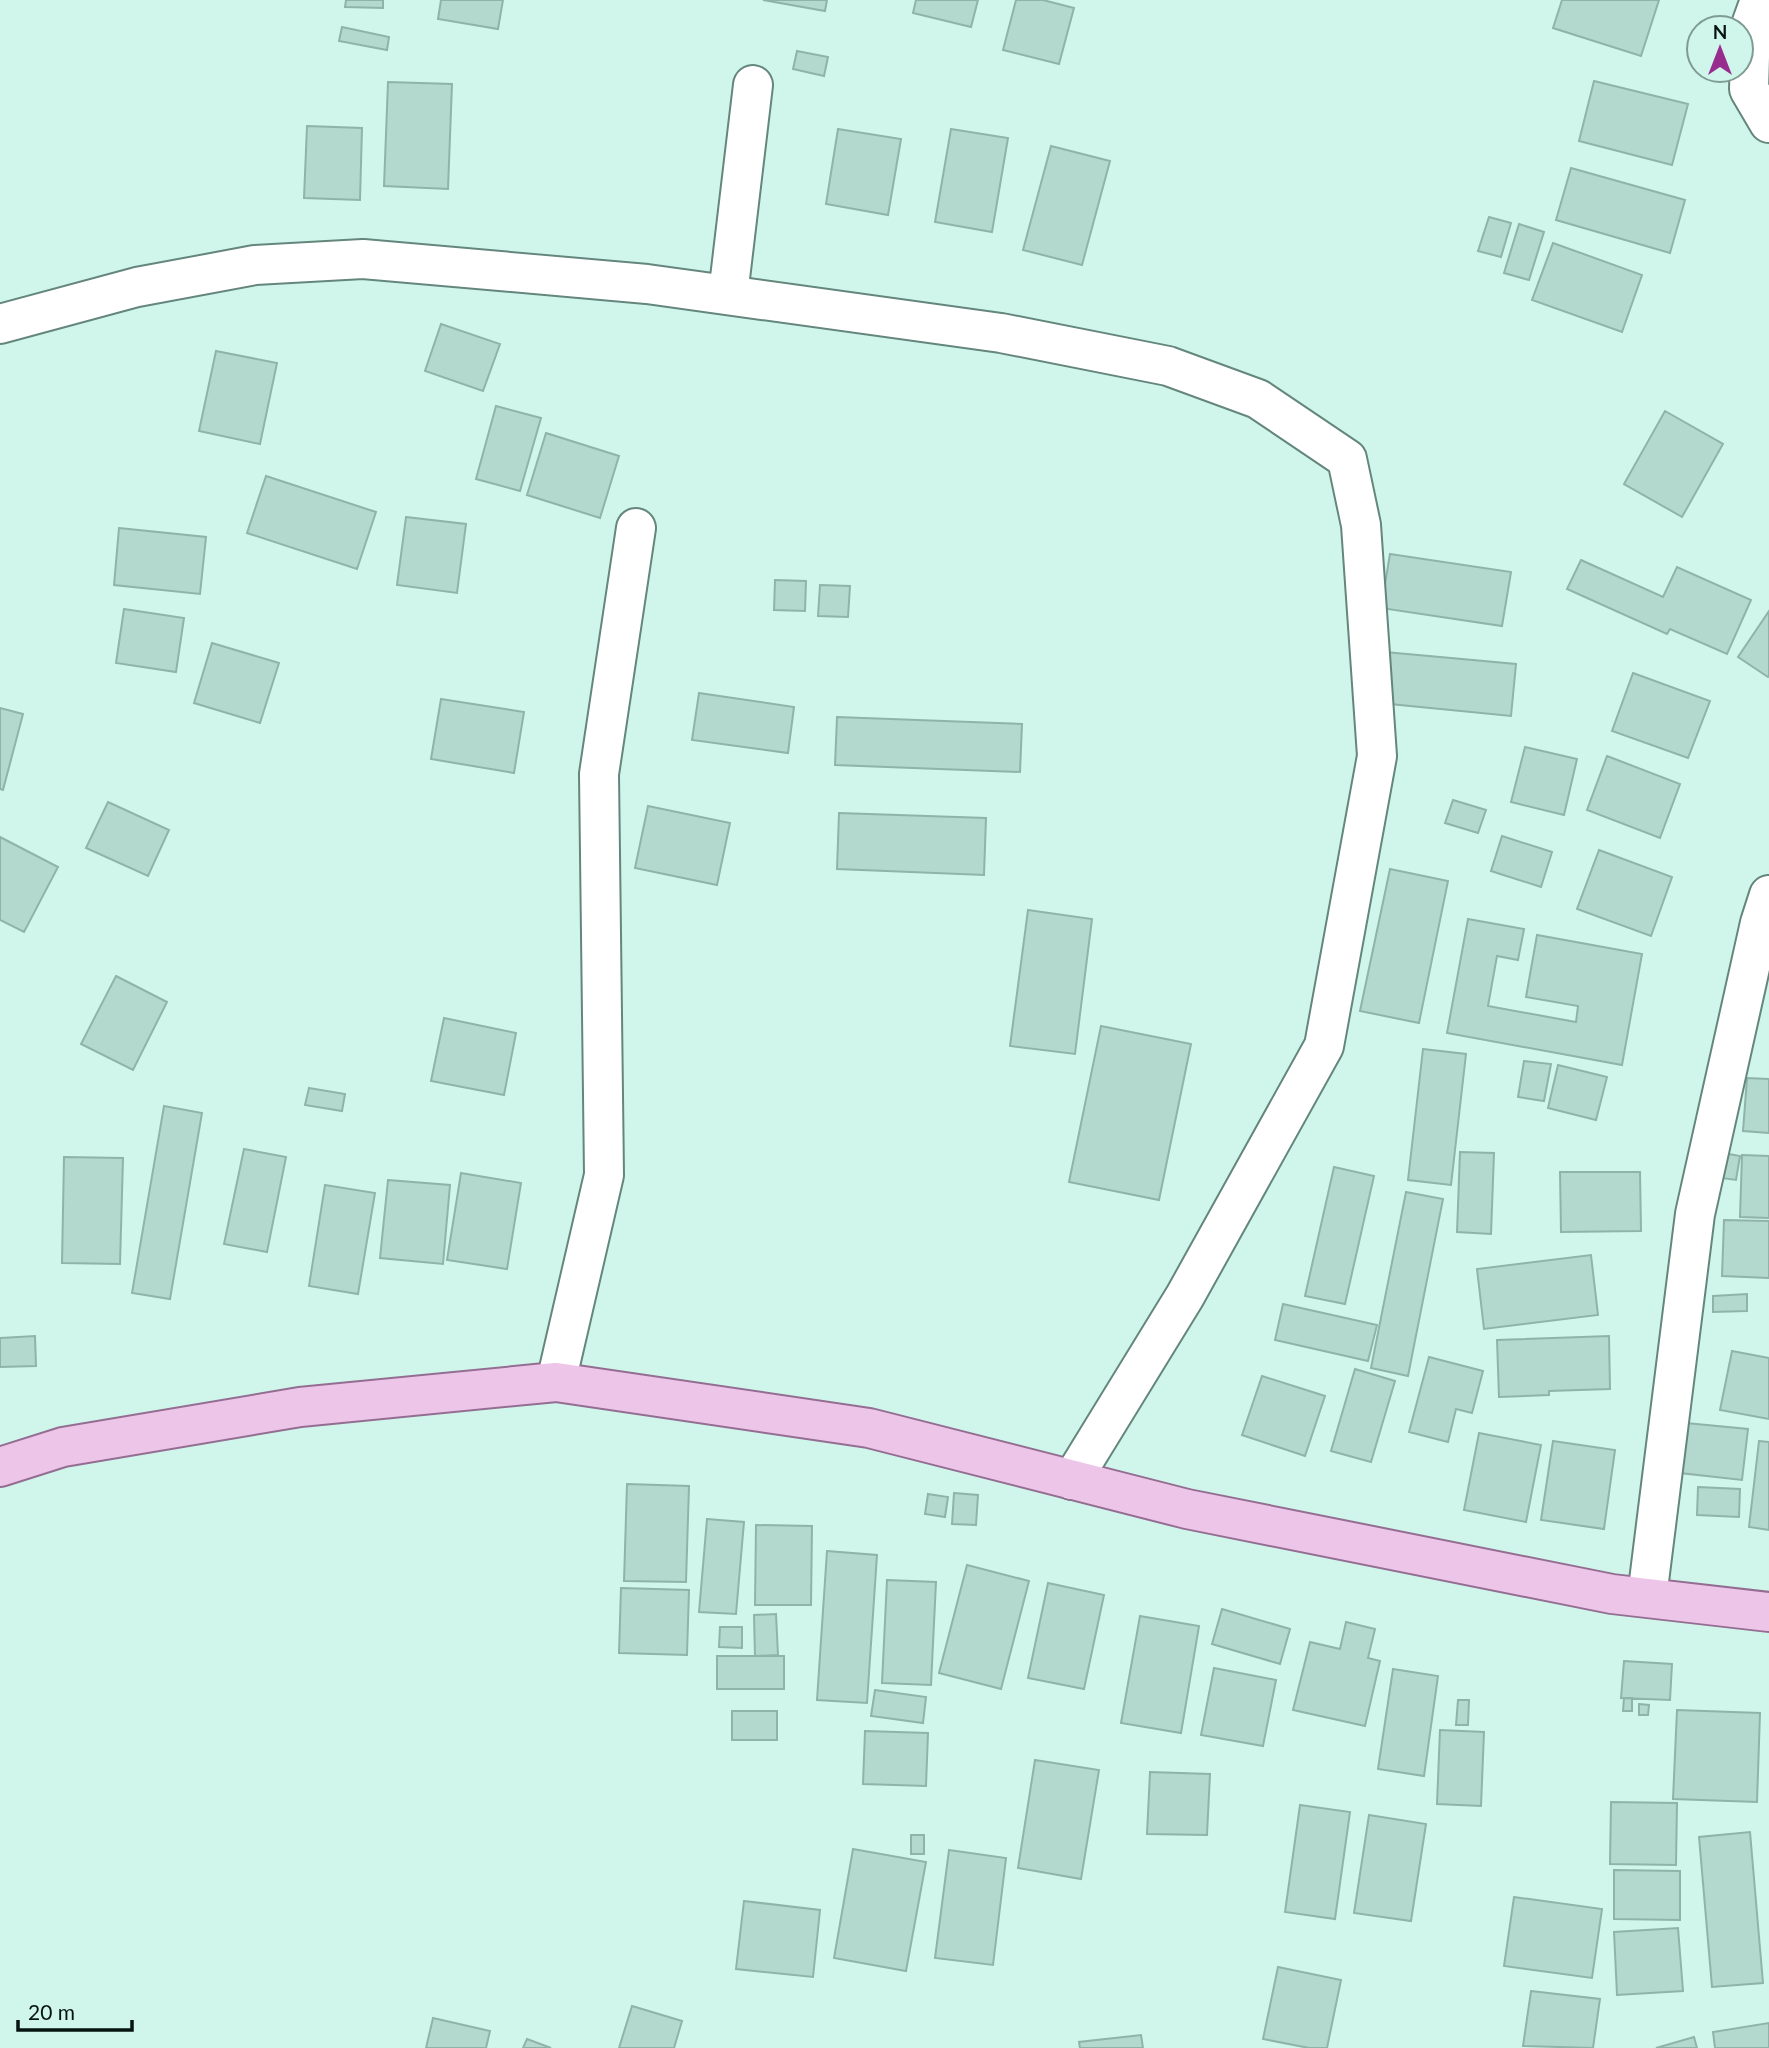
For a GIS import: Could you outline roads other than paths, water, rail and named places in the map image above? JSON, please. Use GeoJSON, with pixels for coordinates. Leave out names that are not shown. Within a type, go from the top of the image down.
{"type":"FeatureCollection","features":[{"type":"Feature","properties":{"kind":"main road"},"geometry":{"type":"LineString","coordinates":[[0,1467],[63,1447],[300,1407],[556,1382],[869,1428],[1187,1509],[1612,1594],[1769,1612]]}},
{"type":"Feature","properties":{"kind":"street"},"geometry":{"type":"LineString","coordinates":[[1759,0],[1751,25],[1749,89],[1769,123]]}},
{"type":"Feature","properties":{"kind":"street"},"geometry":{"type":"LineString","coordinates":[[728,295],[753,85]]}},
{"type":"Feature","properties":{"kind":"street"},"geometry":{"type":"LineString","coordinates":[[0,324],[137,287],[255,265],[363,259],[647,284],[1001,333],[1168,366],[1258,399],[1347,459],[1361,525],[1377,756],[1324,1046],[1185,1296],[1072,1480]]}},
{"type":"Feature","properties":{"kind":"street"},"geometry":{"type":"LineString","coordinates":[[556,1382],[604,1175],[599,774],[636,528]]}},
{"type":"Feature","properties":{"kind":"street"},"geometry":{"type":"LineString","coordinates":[[1647,1597],[1695,1213],[1760,923],[1769,895]]}}]}
